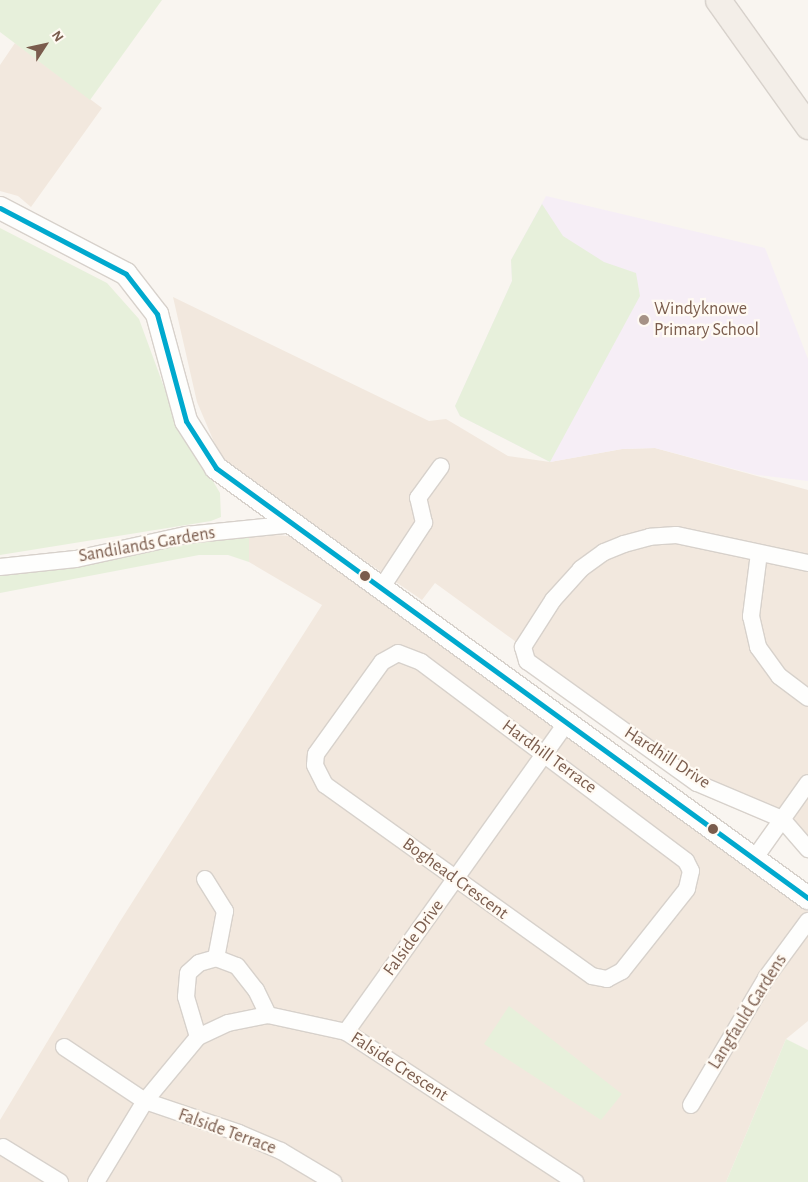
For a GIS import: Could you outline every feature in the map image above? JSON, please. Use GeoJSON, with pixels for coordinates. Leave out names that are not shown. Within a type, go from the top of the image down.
{"type":"FeatureCollection","features":[{"type":"Feature","properties":{"kind":"main road"},"geometry":{"type":"LineString","coordinates":[[718,0],[808,126]]}},
{"type":"Feature","properties":{"kind":"main road"},"geometry":{"type":"LineString","coordinates":[[0,208],[126,274],[157,314],[186,421],[216,468],[568,721],[808,898]]}},
{"type":"Feature","properties":{"kind":"street"},"geometry":{"type":"LineString","coordinates":[[382,587],[424,524],[418,498],[441,466]]}},
{"type":"Feature","properties":{"kind":"street","name":"Sandilands Gardens"},"geometry":{"type":"LineString","coordinates":[[0,567],[76,559],[186,535],[294,524]]}},
{"type":"Feature","properties":{"kind":"street","name":"Hardhill Drive"},"geometry":{"type":"LineString","coordinates":[[759,553],[676,535],[650,537],[604,552],[581,569],[553,600],[523,647],[526,661],[697,782],[782,819],[808,849]]}},
{"type":"Feature","properties":{"kind":"street"},"geometry":{"type":"LineString","coordinates":[[808,563],[759,553],[752,616],[758,647],[778,676],[808,698]]}},
{"type":"Feature","properties":{"kind":"street","name":"Hardhill Terrace"},"geometry":{"type":"LineString","coordinates":[[398,653],[421,662],[545,754],[676,852],[691,871]]}},
{"type":"Feature","properties":{"kind":"street","name":"Boghead Crescent"},"geometry":{"type":"LineString","coordinates":[[398,653],[382,662],[316,754],[315,765],[325,785],[592,976],[607,979],[622,971],[687,889],[691,871]]}},
{"type":"Feature","properties":{"kind":"street","name":"Falside Drive"},"geometry":{"type":"LineString","coordinates":[[346,1032],[568,721]]}},
{"type":"Feature","properties":{"kind":"street"},"geometry":{"type":"LineString","coordinates":[[754,858],[808,783]]}},
{"type":"Feature","properties":{"kind":"street"},"geometry":{"type":"LineString","coordinates":[[205,879],[225,911],[216,958]]}},
{"type":"Feature","properties":{"kind":"street","name":"Langfauld Gardens"},"geometry":{"type":"LineString","coordinates":[[691,1105],[766,978],[808,921]]}},
{"type":"Feature","properties":{"kind":"street"},"geometry":{"type":"LineString","coordinates":[[198,1038],[186,997],[188,973],[199,962],[216,958],[237,966],[256,990],[268,1015]]}},
{"type":"Feature","properties":{"kind":"street","name":"Falside Crescent"},"geometry":{"type":"LineString","coordinates":[[96,1182],[145,1101],[198,1038],[228,1023],[268,1015],[346,1032],[575,1182]]}},
{"type":"Feature","properties":{"kind":"street"},"geometry":{"type":"LineString","coordinates":[[64,1047],[145,1101]]}},
{"type":"Feature","properties":{"kind":"street","name":"Falside Terrace"},"geometry":{"type":"LineString","coordinates":[[145,1101],[240,1133],[281,1151],[333,1182]]}},
{"type":"Feature","properties":{"kind":"street"},"geometry":{"type":"LineString","coordinates":[[2,1147],[60,1182]]}},
{"type":"Feature","properties":{"kind":"shaded area"},"geometry":{"type":"Polygon","coordinates":[[[15,43],[102,108],[31,207],[18,196],[0,191],[0,65],[15,43]]]}},
{"type":"Feature","properties":{"kind":"shaded area","name":"Windyknowe Primary School"},"geometry":{"type":"Polygon","coordinates":[[[546,196],[765,248],[808,359],[808,481],[757,475],[655,448],[622,449],[550,462],[460,416],[455,406],[512,281],[511,260],[546,196]]]}},
{"type":"Feature","properties":{"kind":"shaded area"},"geometry":{"type":"Polygon","coordinates":[[[173,297],[429,421],[446,419],[508,456],[550,462],[622,449],[655,448],[808,490],[808,849],[782,819],[697,783],[527,661],[523,647],[435,583],[422,600],[223,463],[197,402],[173,297]]]}},
{"type":"Feature","properties":{"kind":"shaded area"},"geometry":{"type":"Polygon","coordinates":[[[249,533],[289,536],[341,569],[808,912],[808,1021],[786,1039],[726,1182],[0,1182],[0,1120],[119,923],[322,605],[249,562],[249,533]]]}},
{"type":"Feature","properties":{"kind":"green space"},"geometry":{"type":"Polygon","coordinates":[[[0,0],[162,0],[90,100],[0,32],[0,0]]]}},
{"type":"Feature","properties":{"kind":"green space"},"geometry":{"type":"Polygon","coordinates":[[[542,204],[563,236],[604,262],[636,273],[640,296],[550,462],[460,416],[455,406],[512,281],[511,260],[542,204]]]}},
{"type":"Feature","properties":{"kind":"green space"},"geometry":{"type":"Polygon","coordinates":[[[0,228],[107,283],[139,319],[175,417],[220,493],[221,517],[211,521],[0,555],[0,228]]]}},
{"type":"Feature","properties":{"kind":"green space"},"geometry":{"type":"Polygon","coordinates":[[[249,533],[249,562],[228,555],[199,555],[0,593],[0,575],[249,533]]]}},
{"type":"Feature","properties":{"kind":"green space"},"geometry":{"type":"Polygon","coordinates":[[[509,1006],[622,1094],[601,1120],[484,1044],[509,1006]]]}},
{"type":"Feature","properties":{"kind":"green space"},"geometry":{"type":"Polygon","coordinates":[[[786,1039],[808,1050],[808,1182],[726,1182],[786,1039]]]}},
{"type":"Feature","properties":{"kind":"transit line"},"geometry":{"type":"LineString","coordinates":[[0,208],[126,274],[157,314],[186,421],[216,468],[808,898]]}},
{"type":"Feature","properties":{"kind":"place","name":"Windyknowe Primary School"},"geometry":{"type":"Point","coordinates":[644,320]}}]}
